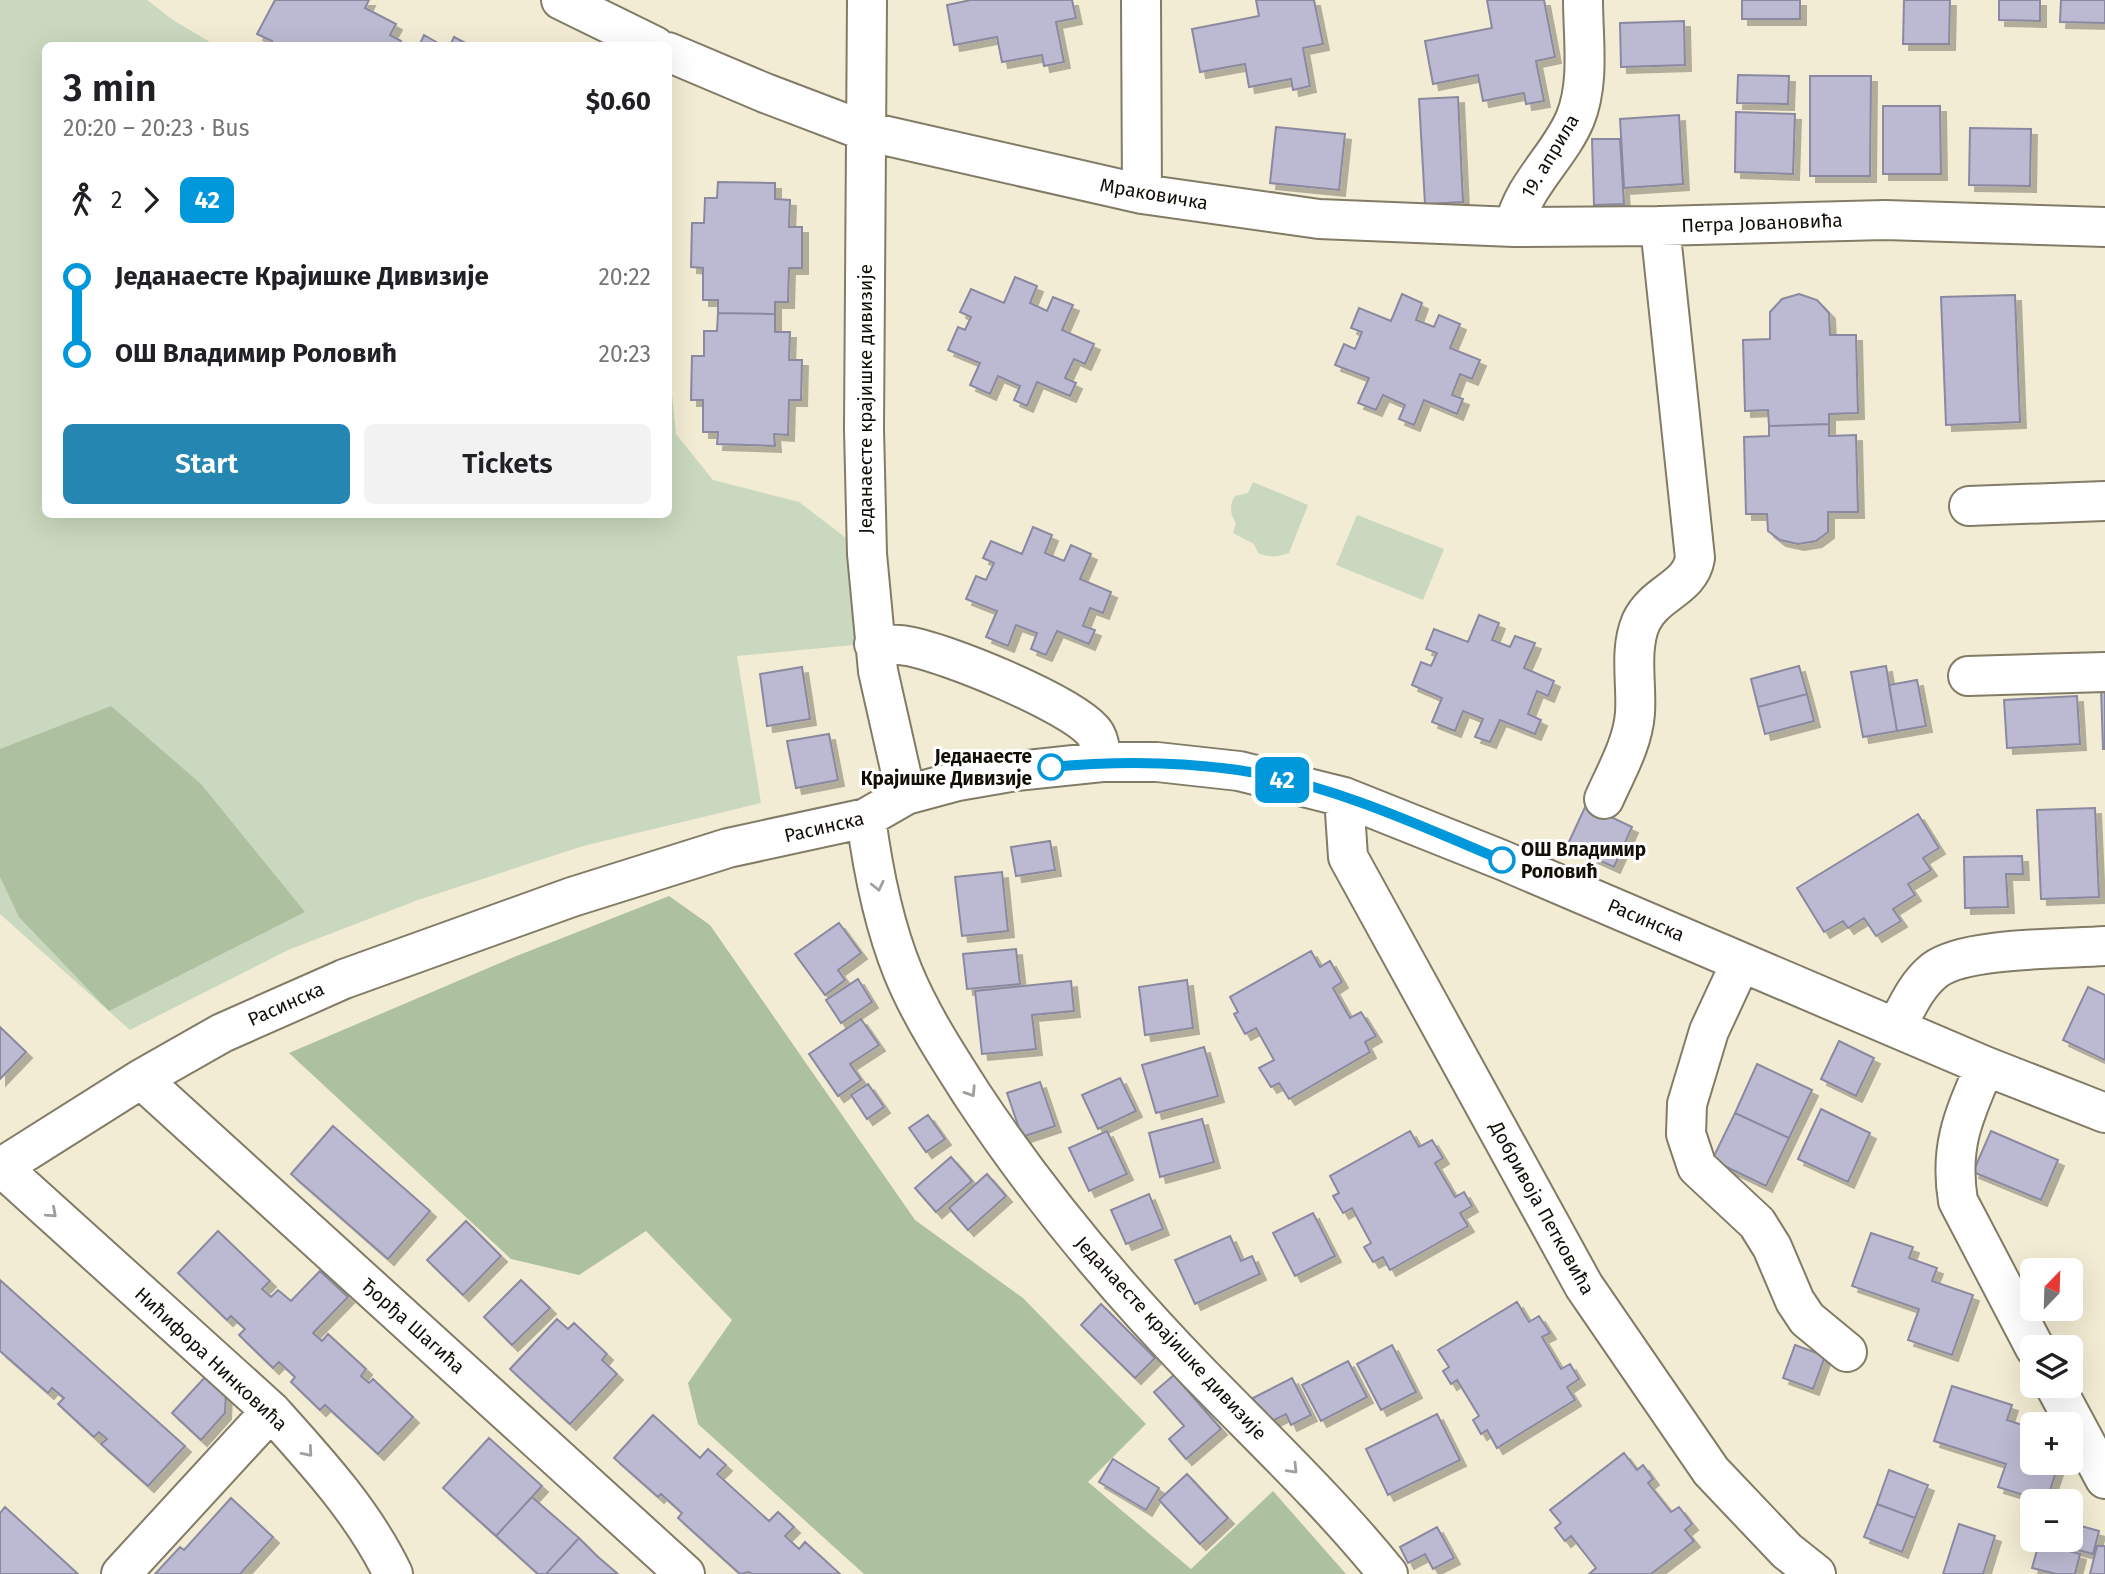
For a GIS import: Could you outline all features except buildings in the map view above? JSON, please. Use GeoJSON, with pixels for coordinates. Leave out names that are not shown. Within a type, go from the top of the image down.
{"type":"FeatureCollection","features":[{"type":"Feature","properties":{"kind":"street"},"geometry":{"type":"LineString","coordinates":[[561,0],[647,42]]}},
{"type":"Feature","properties":{"kind":"street","name":"Једанаесте крајишке дивизије"},"geometry":{"type":"LineString","coordinates":[[867,0],[864,429],[866,554],[874,644],[906,795]]}},
{"type":"Feature","properties":{"kind":"street"},"geometry":{"type":"LineString","coordinates":[[1142,0],[1142,194]]}},
{"type":"Feature","properties":{"kind":"street","name":"19. априла"},"geometry":{"type":"LineString","coordinates":[[1514,227],[1517,211],[1565,138],[1580,106],[1583,86],[1583,0]]}},
{"type":"Feature","properties":{"kind":"street","name":"Мраковичка"},"geometry":{"type":"LineString","coordinates":[[672,54],[865,131],[1142,194],[1319,219],[1514,227],[1660,226]]}},
{"type":"Feature","properties":{"kind":"street","name":"Петра Јовановића"},"geometry":{"type":"LineString","coordinates":[[1604,799],[1632,734],[1635,714],[1636,643],[1640,625],[1648,610],[1660,597],[1685,580],[1695,558],[1660,226],[1885,220],[2105,227]]}},
{"type":"Feature","properties":{"kind":"street"},"geometry":{"type":"LineString","coordinates":[[1969,506],[2105,500]]}},
{"type":"Feature","properties":{"kind":"street"},"geometry":{"type":"LineString","coordinates":[[874,644],[906,646],[943,656],[1004,680],[1053,704],[1092,730],[1097,738],[1102,762]]}},
{"type":"Feature","properties":{"kind":"street"},"geometry":{"type":"LineString","coordinates":[[1968,676],[2105,672]]}},
{"type":"Feature","properties":{"kind":"street","name":"Расинска"},"geometry":{"type":"LineString","coordinates":[[1,1167],[141,1079],[222,1033],[357,975],[572,897],[729,848],[866,818],[906,795],[958,780],[1102,762],[1157,762],[1239,771],[1344,797],[1479,850],[1985,1066],[2105,1113]]}},
{"type":"Feature","properties":{"kind":"street","name":"Добривоја Петковића"},"geometry":{"type":"LineString","coordinates":[[1344,797],[1348,858],[1584,1286],[1711,1471],[1779,1543],[1816,1574]]}},
{"type":"Feature","properties":{"kind":"street","name":"Једанаесте крајишке дивизије"},"geometry":{"type":"LineString","coordinates":[[866,818],[871,857],[885,917],[904,973],[944,1051],[991,1123],[1048,1202],[1106,1274],[1307,1483],[1388,1574]]}},
{"type":"Feature","properties":{"kind":"street"},"geometry":{"type":"LineString","coordinates":[[1896,1028],[1918,986],[1936,969],[1953,960],[1976,954],[2105,946]]}},
{"type":"Feature","properties":{"kind":"street"},"geometry":{"type":"LineString","coordinates":[[1741,962],[1709,1031],[1687,1104],[1686,1134],[1697,1167],[1757,1223],[1772,1247],[1795,1301],[1807,1319],[1847,1352]]}},
{"type":"Feature","properties":{"kind":"street"},"geometry":{"type":"LineString","coordinates":[[1985,1066],[1964,1115],[1955,1145],[1954,1176],[1958,1201],[2028,1335]]}},
{"type":"Feature","properties":{"kind":"street","name":"Ђорђа Шагића"},"geometry":{"type":"LineString","coordinates":[[141,1079],[685,1574]]}},
{"type":"Feature","properties":{"kind":"street","name":"Нићифора Нинковића"},"geometry":{"type":"LineString","coordinates":[[1,1167],[271,1411],[309,1452],[349,1503],[393,1574]]}},
{"type":"Feature","properties":{"kind":"street"},"geometry":{"type":"LineString","coordinates":[[2061,1398],[2105,1479]]}},
{"type":"Feature","properties":{"kind":"street"},"geometry":{"type":"LineString","coordinates":[[121,1574],[271,1411]]}},
{"type":"Feature","properties":{"kind":"green space"},"geometry":{"type":"Polygon","coordinates":[[[0,0],[147,0],[173,20],[210,42],[42,42],[42,518],[672,518],[672,395],[676,434],[713,480],[799,502],[867,554],[864,644],[737,656],[761,803],[583,846],[418,900],[288,950],[130,1030],[0,914],[0,0]]]}},
{"type":"Feature","properties":{"kind":"green space"},"geometry":{"type":"Polygon","coordinates":[[[1253,482],[1308,505],[1289,553],[1266,556],[1258,553],[1254,544],[1233,533],[1236,523],[1231,510],[1233,499],[1248,493],[1253,482]]]}},
{"type":"Feature","properties":{"kind":"green space"},"geometry":{"type":"Polygon","coordinates":[[[1357,515],[1444,549],[1423,600],[1336,565],[1357,515]]]}},
{"type":"Feature","properties":{"kind":"green space"},"geometry":{"type":"Polygon","coordinates":[[[111,706],[201,784],[305,912],[109,1011],[19,917],[0,877],[0,749],[111,706]]]}},
{"type":"Feature","properties":{"kind":"green space"},"geometry":{"type":"Polygon","coordinates":[[[669,896],[710,925],[915,1220],[1023,1298],[1146,1424],[1088,1482],[1191,1569],[1273,1491],[1346,1574],[864,1574],[698,1424],[688,1383],[732,1320],[646,1231],[579,1275],[511,1259],[289,1053],[514,957],[669,896]]]}},
{"type":"Feature","properties":{"kind":"bus line","name":"42"},"geometry":{"type":"LineString","coordinates":[[1051,767],[1095,762],[1157,762],[1239,771],[1344,797],[1502,860]]}},
{"type":"Feature","properties":{"kind":"place","name":"Једанаесте Крајишке Дивизије"},"geometry":{"type":"Point","coordinates":[1051,767]}},
{"type":"Feature","properties":{"kind":"place","name":"ОШ Владимир Роловић"},"geometry":{"type":"Point","coordinates":[1502,860]}}]}
